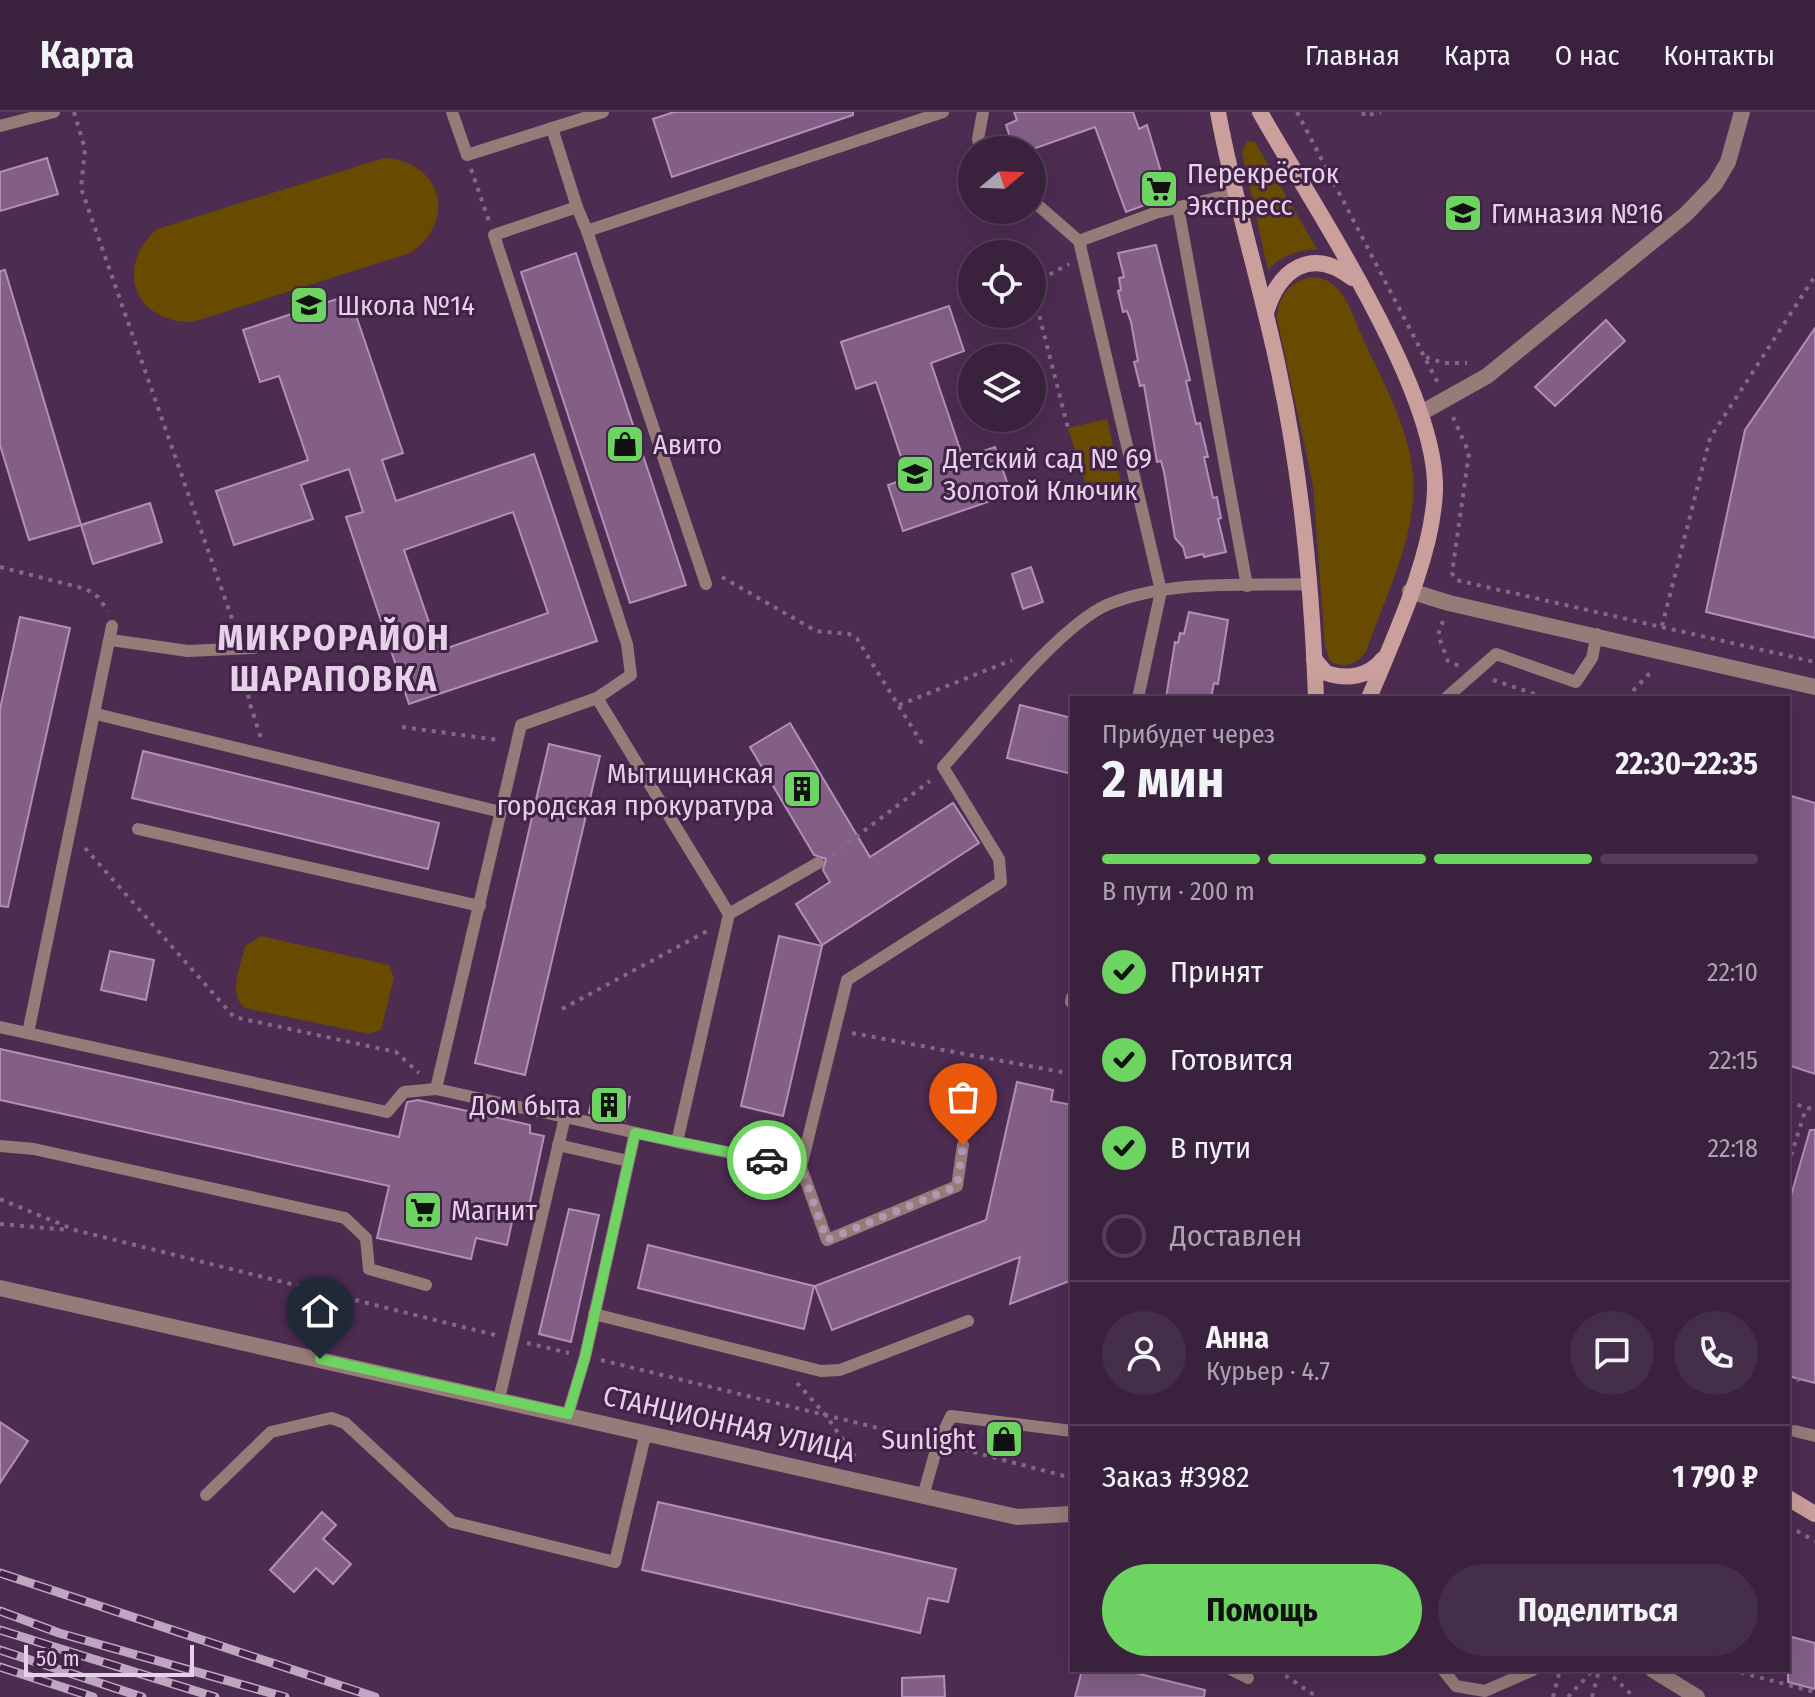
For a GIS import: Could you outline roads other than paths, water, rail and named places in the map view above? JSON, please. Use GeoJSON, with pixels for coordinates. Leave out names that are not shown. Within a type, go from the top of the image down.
{"type":"FeatureCollection","features":[{"type":"Feature","properties":{"kind":"main road"},"geometry":{"type":"LineString","coordinates":[[1218,112],[1266,315],[1296,462],[1310,584],[1316,696]]}},
{"type":"Feature","properties":{"kind":"main road"},"geometry":{"type":"LineString","coordinates":[[1260,112],[1357,281],[1431,439],[1435,492],[1431,523],[1410,591],[1370,696]]}},
{"type":"Feature","properties":{"kind":"main road"},"geometry":{"type":"LineString","coordinates":[[1266,315],[1282,279],[1297,268],[1329,263],[1357,281]]}},
{"type":"Feature","properties":{"kind":"main road"},"geometry":{"type":"LineString","coordinates":[[1314,659],[1326,673],[1353,677],[1380,664],[1387,653]]}},
{"type":"Feature","properties":{"kind":"main road"},"geometry":{"type":"LineString","coordinates":[[1790,1499],[1815,1514]]}},
{"type":"Feature","properties":{"kind":"street"},"geometry":{"type":"LineString","coordinates":[[1421,413],[1487,376],[1685,215],[1715,184],[1728,162],[1742,112]]}},
{"type":"Feature","properties":{"kind":"street"},"geometry":{"type":"LineString","coordinates":[[1410,591],[1449,603],[1597,634],[1815,687]]}},
{"type":"Feature","properties":{"kind":"street","name":"СТАНЦИОННАЯ УЛИЦА"},"geometry":{"type":"LineString","coordinates":[[0,1288],[1017,1517],[1070,1518]]}},
{"type":"Feature","properties":{"kind":"street"},"geometry":{"type":"LineString","coordinates":[[1659,1675],[1697,1697]]}},
{"type":"Feature","properties":{"kind":"lane"},"geometry":{"type":"LineString","coordinates":[[0,126],[54,112]]}},
{"type":"Feature","properties":{"kind":"lane"},"geometry":{"type":"LineString","coordinates":[[452,112],[467,155],[603,112]]}},
{"type":"Feature","properties":{"kind":"lane"},"geometry":{"type":"LineString","coordinates":[[587,231],[943,112]]}},
{"type":"Feature","properties":{"kind":"lane"},"geometry":{"type":"LineString","coordinates":[[979,136],[983,112]]}},
{"type":"Feature","properties":{"kind":"lane"},"geometry":{"type":"LineString","coordinates":[[552,128],[706,584]]}},
{"type":"Feature","properties":{"kind":"lane"},"geometry":{"type":"LineString","coordinates":[[1079,241],[1178,207],[1236,193]]}},
{"type":"Feature","properties":{"kind":"lane"},"geometry":{"type":"LineString","coordinates":[[436,1089],[521,725],[597,698],[631,675],[627,644],[494,235],[577,207]]}},
{"type":"Feature","properties":{"kind":"lane"},"geometry":{"type":"LineString","coordinates":[[1178,207],[1247,586]]}},
{"type":"Feature","properties":{"kind":"lane"},"geometry":{"type":"LineString","coordinates":[[1046,212],[1079,241],[1161,591],[1138,696]]}},
{"type":"Feature","properties":{"kind":"lane"},"geometry":{"type":"LineString","coordinates":[[963,1145],[957,1186],[827,1240],[801,1167],[847,980],[1001,882],[999,859],[943,767],[1068,630],[1108,604],[1161,591],[1310,584]]}},
{"type":"Feature","properties":{"kind":"lane"},"geometry":{"type":"LineString","coordinates":[[28,1033],[112,626]]}},
{"type":"Feature","properties":{"kind":"lane"},"geometry":{"type":"LineString","coordinates":[[1448,696],[1496,654],[1576,682],[1592,658],[1597,634]]}},
{"type":"Feature","properties":{"kind":"lane"},"geometry":{"type":"LineString","coordinates":[[111,640],[188,651],[248,649]]}},
{"type":"Feature","properties":{"kind":"lane"},"geometry":{"type":"LineString","coordinates":[[597,698],[728,918],[677,1142]]}},
{"type":"Feature","properties":{"kind":"lane"},"geometry":{"type":"LineString","coordinates":[[96,714],[501,812]]}},
{"type":"Feature","properties":{"kind":"lane"},"geometry":{"type":"LineString","coordinates":[[138,829],[480,906]]}},
{"type":"Feature","properties":{"kind":"lane"},"geometry":{"type":"LineString","coordinates":[[728,918],[818,863]]}},
{"type":"Feature","properties":{"kind":"lane"},"geometry":{"type":"LineString","coordinates":[[0,1027],[387,1112],[404,1092],[436,1089],[801,1167]]}},
{"type":"Feature","properties":{"kind":"lane"},"geometry":{"type":"LineString","coordinates":[[499,1399],[565,1117]]}},
{"type":"Feature","properties":{"kind":"lane"},"geometry":{"type":"LineString","coordinates":[[568,1414],[585,1357],[635,1133]]}},
{"type":"Feature","properties":{"kind":"lane"},"geometry":{"type":"LineString","coordinates":[[558,1145],[628,1161]]}},
{"type":"Feature","properties":{"kind":"lane"},"geometry":{"type":"LineString","coordinates":[[0,1146],[34,1149],[345,1218],[366,1238],[369,1269],[426,1285]]}},
{"type":"Feature","properties":{"kind":"lane"},"geometry":{"type":"LineString","coordinates":[[594,1314],[821,1371],[840,1370],[968,1321]]}},
{"type":"Feature","properties":{"kind":"lane"},"geometry":{"type":"LineString","coordinates":[[923,1496],[938,1443],[951,1416],[1070,1431]]}},
{"type":"Feature","properties":{"kind":"lane"},"geometry":{"type":"LineString","coordinates":[[206,1495],[271,1432],[331,1418],[345,1423],[452,1522],[615,1562],[646,1432]]}},
{"type":"Feature","properties":{"kind":"lane"},"geometry":{"type":"LineString","coordinates":[[1795,1431],[1815,1436]]}},
{"type":"Feature","properties":{"kind":"lane"},"geometry":{"type":"LineString","coordinates":[[1236,1672],[1248,1678]]}},
{"type":"Feature","properties":{"kind":"lane"},"geometry":{"type":"LineString","coordinates":[[1445,1672],[1456,1686],[1485,1691],[1528,1672]]}},
{"type":"Feature","properties":{"kind":"railway"},"geometry":{"type":"LineString","coordinates":[[0,1573],[375,1697]]}},
{"type":"Feature","properties":{"kind":"railway"},"geometry":{"type":"LineString","coordinates":[[0,1611],[59,1633],[285,1697]]}},
{"type":"Feature","properties":{"kind":"railway"},"geometry":{"type":"LineString","coordinates":[[0,1630],[215,1697]]}},
{"type":"Feature","properties":{"kind":"railway"},"geometry":{"type":"LineString","coordinates":[[0,1650],[142,1697]]}},
{"type":"Feature","properties":{"kind":"railway"},"geometry":{"type":"LineString","coordinates":[[0,1667],[93,1697]]}},
{"type":"Feature","properties":{"kind":"place","name":"Перекрёсток Экспресс"},"geometry":{"type":"Point","coordinates":[1159,189]}},
{"type":"Feature","properties":{"kind":"place","name":"Гимназия №16"},"geometry":{"type":"Point","coordinates":[1463,213]}},
{"type":"Feature","properties":{"kind":"place","name":"Школа №14"},"geometry":{"type":"Point","coordinates":[309,305]}},
{"type":"Feature","properties":{"kind":"place","name":"Авито"},"geometry":{"type":"Point","coordinates":[625,444]}},
{"type":"Feature","properties":{"kind":"place","name":"Детский сад № 69 Золотой Ключик"},"geometry":{"type":"Point","coordinates":[915,474]}},
{"type":"Feature","properties":{"kind":"place","name":"Мытищинская городская прокуратура"},"geometry":{"type":"Point","coordinates":[802,789]}},
{"type":"Feature","properties":{"kind":"place","name":"Дом быта"},"geometry":{"type":"Point","coordinates":[609,1105]}},
{"type":"Feature","properties":{"kind":"place","name":"Магнит"},"geometry":{"type":"Point","coordinates":[423,1210]}},
{"type":"Feature","properties":{"kind":"place","name":"Sunlight"},"geometry":{"type":"Point","coordinates":[1004,1439]}},
{"type":"Feature","properties":{"kind":"district","name":"МИКРОРАЙОН ШАРАПОВКА"},"geometry":{"type":"Point","coordinates":[334,658]}}]}
